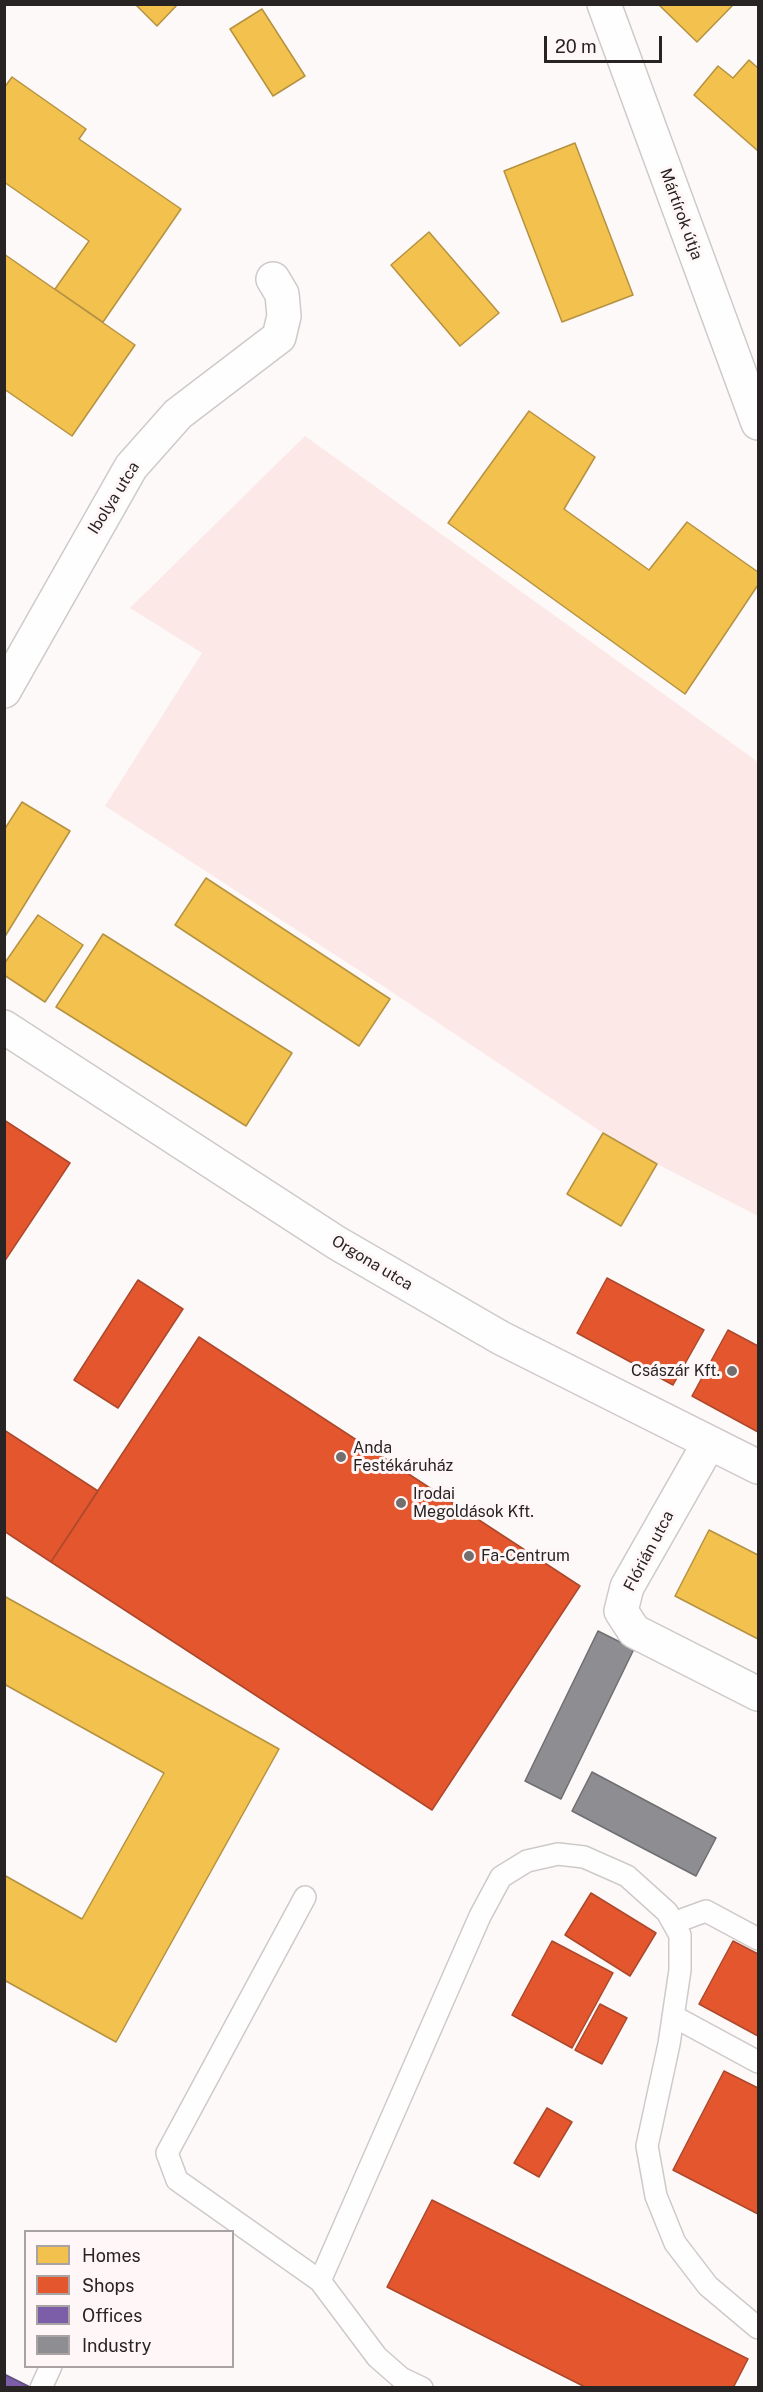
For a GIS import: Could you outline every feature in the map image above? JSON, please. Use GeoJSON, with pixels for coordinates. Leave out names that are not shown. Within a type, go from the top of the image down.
{"type":"FeatureCollection","features":[{"type":"Feature","properties":{"kind":"street","name":"Mártírok útja"},"geometry":{"type":"LineString","coordinates":[[604,4],[759,423]]}},
{"type":"Feature","properties":{"kind":"street","name":"Ibolya utca"},"geometry":{"type":"LineString","coordinates":[[4,691],[131,467],[178,414],[279,337],[284,316],[282,294],[273,279]]}},
{"type":"Feature","properties":{"kind":"street","name":"Orgona utca"},"geometry":{"type":"LineString","coordinates":[[4,1027],[337,1243],[501,1338],[759,1467]]}},
{"type":"Feature","properties":{"kind":"street","name":"Flórián utca"},"geometry":{"type":"LineString","coordinates":[[709,1443],[627,1587],[621,1611],[634,1631],[759,1694]]}},
{"type":"Feature","properties":{"kind":"lane"},"geometry":{"type":"LineString","coordinates":[[320,2281],[480,1916],[501,1877],[527,1861],[558,1854],[584,1857],[627,1876],[668,1912],[680,1935],[680,1970],[673,2016],[647,2146],[656,2196],[675,2243],[708,2286],[759,2328]]}},
{"type":"Feature","properties":{"kind":"lane"},"geometry":{"type":"LineString","coordinates":[[305,1897],[167,2153],[177,2180],[320,2281],[376,2357],[401,2378],[423,2388]]}},
{"type":"Feature","properties":{"kind":"lane"},"geometry":{"type":"LineString","coordinates":[[673,1923],[706,1911],[759,1939]]}},
{"type":"Feature","properties":{"kind":"lane"},"geometry":{"type":"LineString","coordinates":[[673,2016],[759,2062]]}},
{"type":"Feature","properties":{"kind":"lane"},"geometry":{"type":"LineString","coordinates":[[41,2388],[51,2368]]}},
{"type":"Feature","properties":{"kind":"shaded area"},"geometry":{"type":"Polygon","coordinates":[[[305,436],[758,762],[758,1216],[657,1164],[603,1133],[377,982],[105,806],[202,653],[130,608],[305,436]]]}},
{"type":"Feature","properties":{"kind":"building: Homes"},"geometry":{"type":"Polygon","coordinates":[[[135,4],[178,4],[157,26],[135,4]]]}},
{"type":"Feature","properties":{"kind":"building: Homes"},"geometry":{"type":"Polygon","coordinates":[[[658,4],[730,4],[732,6],[697,42],[658,4]]]}},
{"type":"Feature","properties":{"kind":"building: Homes"},"geometry":{"type":"Polygon","coordinates":[[[262,9],[305,76],[273,96],[230,29],[262,9]]]}},
{"type":"Feature","properties":{"kind":"building: Homes"},"geometry":{"type":"Polygon","coordinates":[[[749,60],[758,68],[758,151],[694,95],[718,66],[733,78],[749,60]]]}},
{"type":"Feature","properties":{"kind":"building: Homes"},"geometry":{"type":"Polygon","coordinates":[[[12,77],[86,129],[79,139],[181,209],[103,322],[55,289],[89,241],[4,182],[4,88],[12,77]]]}},
{"type":"Feature","properties":{"kind":"building: Homes"},"geometry":{"type":"Polygon","coordinates":[[[575,143],[633,295],[562,322],[504,171],[575,143]]]}},
{"type":"Feature","properties":{"kind":"building: Homes"},"geometry":{"type":"Polygon","coordinates":[[[429,232],[499,313],[460,346],[391,265],[429,232]]]}},
{"type":"Feature","properties":{"kind":"building: Homes"},"geometry":{"type":"Polygon","coordinates":[[[4,254],[135,345],[72,436],[4,389],[4,254]]]}},
{"type":"Feature","properties":{"kind":"building: Homes"},"geometry":{"type":"Polygon","coordinates":[[[529,411],[595,457],[564,509],[649,570],[687,522],[758,572],[758,585],[685,694],[448,523],[529,411]]]}},
{"type":"Feature","properties":{"kind":"building: Homes"},"geometry":{"type":"Polygon","coordinates":[[[22,802],[70,831],[4,938],[4,830],[22,802]]]}},
{"type":"Feature","properties":{"kind":"building: Homes"},"geometry":{"type":"Polygon","coordinates":[[[206,878],[390,999],[359,1046],[175,925],[206,878]]]}},
{"type":"Feature","properties":{"kind":"building: Homes"},"geometry":{"type":"Polygon","coordinates":[[[38,915],[83,945],[45,1002],[4,975],[4,964],[38,915]]]}},
{"type":"Feature","properties":{"kind":"building: Homes"},"geometry":{"type":"Polygon","coordinates":[[[103,934],[292,1053],[246,1126],[56,1007],[103,934]]]}},
{"type":"Feature","properties":{"kind":"building: Homes"},"geometry":{"type":"Polygon","coordinates":[[[603,1133],[657,1164],[621,1226],[567,1194],[603,1133]]]}},
{"type":"Feature","properties":{"kind":"building: Homes"},"geometry":{"type":"Polygon","coordinates":[[[709,1530],[758,1555],[758,1639],[675,1596],[709,1530]]]}},
{"type":"Feature","properties":{"kind":"building: Homes"},"geometry":{"type":"Polygon","coordinates":[[[4,1596],[279,1749],[116,2042],[4,1980],[4,1875],[82,1919],[164,1773],[4,1684],[4,1596]]]}},
{"type":"Feature","properties":{"kind":"building: Shops"},"geometry":{"type":"Polygon","coordinates":[[[4,1120],[70,1163],[4,1262],[4,1120]]]}},
{"type":"Feature","properties":{"kind":"building: Shops"},"geometry":{"type":"Polygon","coordinates":[[[607,1278],[704,1330],[673,1385],[577,1333],[607,1278]]]}},
{"type":"Feature","properties":{"kind":"building: Shops"},"geometry":{"type":"Polygon","coordinates":[[[138,1280],[183,1309],[118,1408],[74,1380],[138,1280]]]}},
{"type":"Feature","properties":{"kind":"building: Shops","name":"Császár Kft."},"geometry":{"type":"Polygon","coordinates":[[[728,1330],[758,1346],[758,1432],[692,1396],[728,1330]]]}},
{"type":"Feature","properties":{"kind":"building: Shops"},"geometry":{"type":"Polygon","coordinates":[[[199,1337],[580,1586],[432,1810],[51,1562],[199,1337]]]}},
{"type":"Feature","properties":{"kind":"building: Shops"},"geometry":{"type":"Polygon","coordinates":[[[4,1430],[98,1491],[51,1562],[4,1531],[4,1430]]]}},
{"type":"Feature","properties":{"kind":"building: Shops"},"geometry":{"type":"Polygon","coordinates":[[[591,1893],[656,1933],[630,1976],[565,1935],[591,1893]]]}},
{"type":"Feature","properties":{"kind":"building: Shops"},"geometry":{"type":"Polygon","coordinates":[[[552,1941],[613,1973],[572,2048],[512,2015],[552,1941]]]}},
{"type":"Feature","properties":{"kind":"building: Shops"},"geometry":{"type":"Polygon","coordinates":[[[733,1941],[758,1954],[758,2036],[699,2004],[733,1941]]]}},
{"type":"Feature","properties":{"kind":"building: Shops"},"geometry":{"type":"Polygon","coordinates":[[[600,2004],[627,2018],[602,2064],[575,2050],[600,2004]]]}},
{"type":"Feature","properties":{"kind":"building: Shops"},"geometry":{"type":"Polygon","coordinates":[[[724,2071],[758,2088],[758,2214],[673,2170],[724,2071]]]}},
{"type":"Feature","properties":{"kind":"building: Shops"},"geometry":{"type":"Polygon","coordinates":[[[547,2108],[572,2122],[539,2177],[514,2163],[547,2108]]]}},
{"type":"Feature","properties":{"kind":"building: Shops"},"geometry":{"type":"Polygon","coordinates":[[[432,2200],[748,2359],[733,2388],[587,2388],[387,2287],[432,2200]]]}},
{"type":"Feature","properties":{"kind":"building: Offices"},"geometry":{"type":"Polygon","coordinates":[[[4,2374],[32,2388],[4,2388],[4,2374]]]}},
{"type":"Feature","properties":{"kind":"building: Industry"},"geometry":{"type":"Polygon","coordinates":[[[598,1631],[634,1649],[561,1799],[525,1781],[598,1631]]]}},
{"type":"Feature","properties":{"kind":"building: Industry"},"geometry":{"type":"Polygon","coordinates":[[[592,1772],[716,1838],[696,1876],[572,1811],[592,1772]]]}},
{"type":"Feature","properties":{"kind":"place","name":"Császár Kft."},"geometry":{"type":"Point","coordinates":[732,1371]}},
{"type":"Feature","properties":{"kind":"place","name":"Anda Festékáruház"},"geometry":{"type":"Point","coordinates":[341,1457]}},
{"type":"Feature","properties":{"kind":"place","name":"Irodai Megoldások Kft."},"geometry":{"type":"Point","coordinates":[401,1503]}},
{"type":"Feature","properties":{"kind":"place","name":"Fa-Centrum"},"geometry":{"type":"Point","coordinates":[469,1556]}}]}
